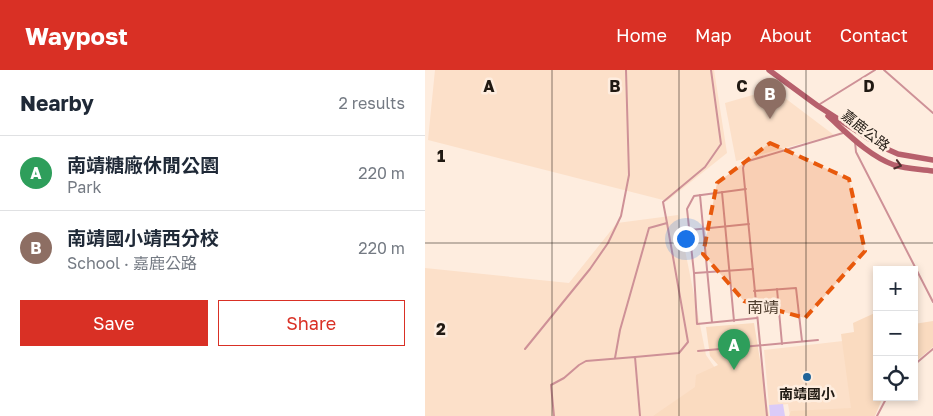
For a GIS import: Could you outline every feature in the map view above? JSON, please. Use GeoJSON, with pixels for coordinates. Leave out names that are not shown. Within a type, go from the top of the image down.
{"type":"FeatureCollection","features":[{"type":"Feature","properties":{"kind":"main road","name":"嘉鹿公路"},"geometry":{"type":"LineString","coordinates":[[769,70],[817,106],[891,152],[933,160]]}},
{"type":"Feature","properties":{"kind":"main road","name":"嘉鹿公路"},"geometry":{"type":"LineString","coordinates":[[817,106],[854,140],[884,160],[908,168],[933,171]]}},
{"type":"Feature","properties":{"kind":"lane"},"geometry":{"type":"LineString","coordinates":[[525,349],[608,243],[621,216],[629,175],[625,70]]}},
{"type":"Feature","properties":{"kind":"lane"},"geometry":{"type":"LineString","coordinates":[[553,416],[551,385],[564,378],[582,363],[615,358],[679,354],[688,342],[663,202],[705,168],[721,144],[711,70]]}},
{"type":"Feature","properties":{"kind":"lane"},"geometry":{"type":"LineString","coordinates":[[817,106],[875,70]]}},
{"type":"Feature","properties":{"kind":"lane"},"geometry":{"type":"LineString","coordinates":[[884,70],[933,113]]}},
{"type":"Feature","properties":{"kind":"lane"},"geometry":{"type":"LineString","coordinates":[[767,416],[743,168],[745,162],[846,132]]}},
{"type":"Feature","properties":{"kind":"lane"},"geometry":{"type":"LineString","coordinates":[[854,140],[856,152],[933,302]]}},
{"type":"Feature","properties":{"kind":"lane"},"geometry":{"type":"LineString","coordinates":[[745,189],[694,196],[687,208],[697,324],[757,318]]}},
{"type":"Feature","properties":{"kind":"lane"},"geometry":{"type":"LineString","coordinates":[[722,192],[734,321]]}},
{"type":"Feature","properties":{"kind":"lane"},"geometry":{"type":"LineString","coordinates":[[700,195],[712,322]]}},
{"type":"Feature","properties":{"kind":"lane"},"geometry":{"type":"LineString","coordinates":[[615,358],[620,330],[649,228],[667,223]]}},
{"type":"Feature","properties":{"kind":"lane"},"geometry":{"type":"LineString","coordinates":[[690,230],[749,224]]}},
{"type":"Feature","properties":{"kind":"lane"},"geometry":{"type":"LineString","coordinates":[[694,273],[753,269]]}},
{"type":"Feature","properties":{"kind":"lane"},"geometry":{"type":"LineString","coordinates":[[755,291],[796,288],[802,342]]}},
{"type":"Feature","properties":{"kind":"lane"},"geometry":{"type":"LineString","coordinates":[[777,289],[782,344]]}},
{"type":"Feature","properties":{"kind":"lane"},"geometry":{"type":"LineString","coordinates":[[697,351],[818,340]]}},
{"type":"Feature","properties":{"kind":"lane"},"geometry":{"type":"LineString","coordinates":[[918,362],[933,349]]}},
{"type":"Feature","properties":{"kind":"lane"},"geometry":{"type":"LineString","coordinates":[[635,357],[640,416]]}},
{"type":"Feature","properties":{"kind":"lane"},"geometry":{"type":"LineString","coordinates":[[877,416],[885,401]]}},
{"type":"Feature","properties":{"kind":"highlighted area"},"geometry":{"type":"Polygon","coordinates":[[[770,143],[849,179],[865,251],[805,318],[744,301],[703,254],[717,183],[770,143]]]}},
{"type":"Feature","properties":{"kind":"shaded area"},"geometry":{"type":"Polygon","coordinates":[[[435,70],[714,70],[727,153],[667,201],[428,140],[435,70]]]}},
{"type":"Feature","properties":{"kind":"shaded area"},"geometry":{"type":"Polygon","coordinates":[[[773,89],[834,135],[736,161],[725,103],[773,89]]]}},
{"type":"Feature","properties":{"kind":"shaded area"},"geometry":{"type":"Polygon","coordinates":[[[678,215],[706,355],[732,392],[761,416],[425,416],[425,268],[569,283],[617,223],[678,215]]]}},
{"type":"Feature","properties":{"kind":"shaded area"},"geometry":{"type":"Polygon","coordinates":[[[873,314],[873,401],[881,401],[875,416],[789,416],[791,411],[851,408],[841,334],[854,332],[853,323],[873,314]]]}},
{"type":"Feature","properties":{"kind":"shaded area"},"geometry":{"type":"Polygon","coordinates":[[[933,321],[933,347],[918,360],[918,356],[918,323],[933,321]]]}},
{"type":"Feature","properties":{"kind":"shaded area"},"geometry":{"type":"Polygon","coordinates":[[[754,323],[769,416],[653,416],[695,387],[696,375],[718,365],[710,356],[706,327],[754,323]]]}},
{"type":"Feature","properties":{"kind":"shaded area","name":"南靖國小"},"geometry":{"type":"Polygon","coordinates":[[[843,341],[855,412],[790,416],[788,404],[769,406],[764,350],[843,341]]]}},
{"type":"Feature","properties":{"kind":"building"},"geometry":{"type":"Polygon","coordinates":[[[783,404],[785,416],[770,416],[769,405],[783,404]]]}},
{"type":"Feature","properties":{"kind":"place","name":"南靖國小靖西分校"},"geometry":{"type":"Point","coordinates":[770,119]}},
{"type":"Feature","properties":{"kind":"place","name":"南靖糖廠休閒公園"},"geometry":{"type":"Point","coordinates":[734,370]}},
{"type":"Feature","properties":{"kind":"place","name":"南靖國小"},"geometry":{"type":"Point","coordinates":[807,377]}},
{"type":"Feature","properties":{"kind":"district","name":"南靖"},"geometry":{"type":"Point","coordinates":[763,307]}}]}
